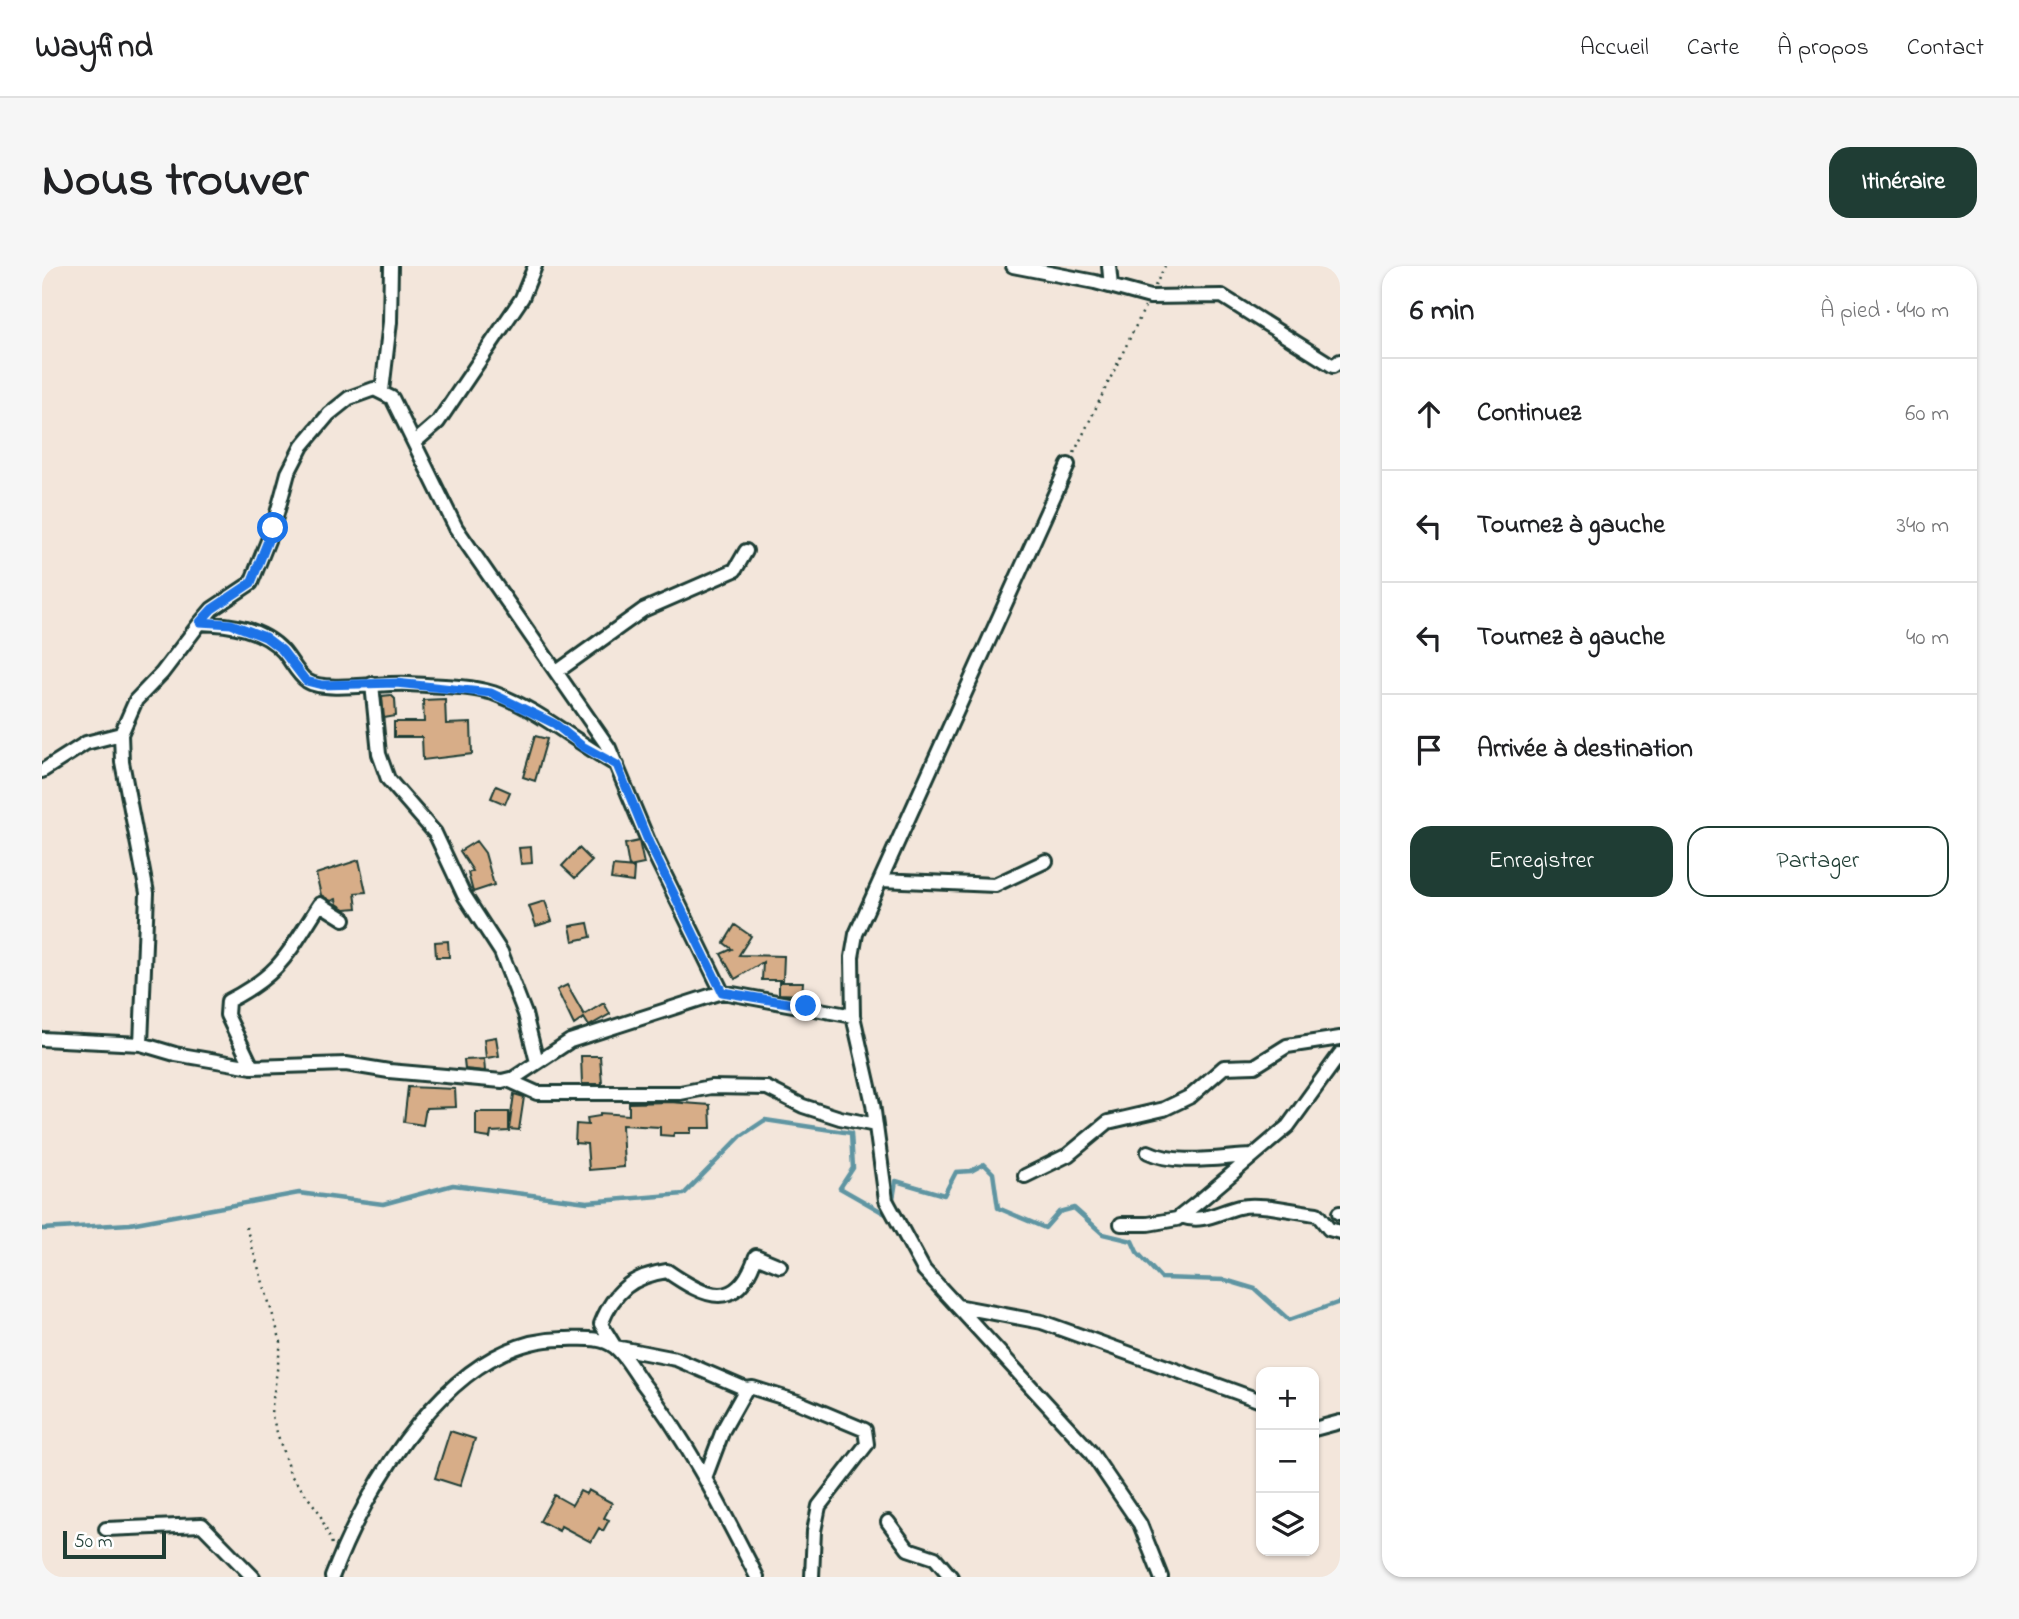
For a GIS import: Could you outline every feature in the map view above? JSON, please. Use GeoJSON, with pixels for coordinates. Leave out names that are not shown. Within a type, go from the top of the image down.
{"type":"FeatureCollection","features":[{"type":"Feature","properties":{"kind":"street"},"geometry":{"type":"LineString","coordinates":[[382,391],[390,322],[391,266]]}},
{"type":"Feature","properties":{"kind":"street"},"geometry":{"type":"LineString","coordinates":[[415,442],[438,422],[522,298],[535,266]]}},
{"type":"Feature","properties":{"kind":"street"},"geometry":{"type":"LineString","coordinates":[[1013,266],[1111,286],[1150,297],[1222,296],[1333,366],[1340,361]]}},
{"type":"Feature","properties":{"kind":"street"},"geometry":{"type":"LineString","coordinates":[[1109,266],[1111,286]]}},
{"type":"Feature","properties":{"kind":"street"},"geometry":{"type":"LineString","coordinates":[[141,1044],[148,893],[122,762],[121,734],[136,700],[162,673],[200,622],[212,609],[251,583],[273,528],[288,473],[302,446],[329,414],[361,392],[382,391],[391,398],[456,528],[558,671],[617,765],[649,843],[722,992]]}},
{"type":"Feature","properties":{"kind":"street"},"geometry":{"type":"LineString","coordinates":[[1068,465],[856,934],[852,957],[853,1016],[876,1125],[886,1200],[924,1270],[1090,1451],[1140,1524],[1161,1577]]}},
{"type":"Feature","properties":{"kind":"street"},"geometry":{"type":"LineString","coordinates":[[558,671],[643,610],[735,570],[747,551]]}},
{"type":"Feature","properties":{"kind":"street"},"geometry":{"type":"LineString","coordinates":[[200,622],[231,624],[265,637],[282,650],[306,681],[322,685],[449,687],[491,693],[555,724],[582,746],[617,765]]}},
{"type":"Feature","properties":{"kind":"street"},"geometry":{"type":"LineString","coordinates":[[372,684],[379,754],[387,779],[435,833],[464,895],[501,952],[525,1014],[537,1062]]}},
{"type":"Feature","properties":{"kind":"street"},"geometry":{"type":"LineString","coordinates":[[42,771],[86,743],[121,734]]}},
{"type":"Feature","properties":{"kind":"street"},"geometry":{"type":"LineString","coordinates":[[881,880],[995,885],[1046,861]]}},
{"type":"Feature","properties":{"kind":"street"},"geometry":{"type":"LineString","coordinates":[[252,1067],[227,1015],[228,1001],[257,986],[278,969],[320,904],[344,919]]}},
{"type":"Feature","properties":{"kind":"street"},"geometry":{"type":"LineString","coordinates":[[508,1080],[570,1041],[722,992],[853,1016]]}},
{"type":"Feature","properties":{"kind":"street"},"geometry":{"type":"LineString","coordinates":[[1025,1176],[1068,1156],[1108,1122],[1164,1109],[1191,1096],[1224,1067],[1255,1066],[1287,1046],[1340,1038]]}},
{"type":"Feature","properties":{"kind":"street"},"geometry":{"type":"LineString","coordinates":[[42,1039],[141,1044],[175,1054],[252,1067],[346,1064],[388,1071],[508,1080],[537,1093],[680,1093],[710,1087],[766,1088],[816,1110],[876,1125]]}},
{"type":"Feature","properties":{"kind":"street"},"geometry":{"type":"LineString","coordinates":[[1121,1224],[1148,1224],[1181,1216],[1288,1125],[1340,1054]]}},
{"type":"Feature","properties":{"kind":"street"},"geometry":{"type":"LineString","coordinates":[[1148,1152],[1157,1156],[1186,1158],[1252,1156]]}},
{"type":"Feature","properties":{"kind":"street"},"geometry":{"type":"LineString","coordinates":[[1181,1216],[1194,1221],[1241,1206],[1264,1207],[1317,1214],[1329,1229],[1340,1232]]}},
{"type":"Feature","properties":{"kind":"street"},"geometry":{"type":"LineString","coordinates":[[757,1577],[705,1478],[651,1394],[601,1324],[611,1300],[645,1274],[667,1271],[696,1291],[717,1296],[734,1293],[749,1277],[756,1256],[780,1266]]}},
{"type":"Feature","properties":{"kind":"street"},"geometry":{"type":"LineString","coordinates":[[957,1306],[1042,1322],[1256,1399]]}},
{"type":"Feature","properties":{"kind":"street"},"geometry":{"type":"LineString","coordinates":[[332,1577],[357,1519],[403,1446],[439,1398],[489,1358],[553,1339],[603,1341],[615,1347],[676,1359],[746,1390],[753,1388],[798,1402],[865,1430],[867,1444],[819,1506],[814,1531],[812,1577]]}},
{"type":"Feature","properties":{"kind":"street"},"geometry":{"type":"LineString","coordinates":[[705,1478],[723,1430],[746,1390]]}},
{"type":"Feature","properties":{"kind":"street"},"geometry":{"type":"LineString","coordinates":[[1319,1428],[1340,1422]]}},
{"type":"Feature","properties":{"kind":"street"},"geometry":{"type":"LineString","coordinates":[[888,1522],[908,1549],[935,1559],[951,1577]]}},
{"type":"Feature","properties":{"kind":"street"},"geometry":{"type":"LineString","coordinates":[[106,1529],[202,1525],[253,1577]]}},
{"type":"Feature","properties":{"kind":"path"},"geometry":{"type":"LineString","coordinates":[[1068,465],[1165,266]]}},
{"type":"Feature","properties":{"kind":"path"},"geometry":{"type":"LineString","coordinates":[[246,1227],[281,1342],[271,1413],[290,1474],[319,1512],[338,1560]]}},
{"type":"Feature","properties":{"kind":"building"},"geometry":{"type":"Polygon","coordinates":[[[391,695],[395,699],[396,716],[384,718],[382,696],[391,695]]]}},
{"type":"Feature","properties":{"kind":"building"},"geometry":{"type":"Polygon","coordinates":[[[445,699],[446,724],[471,723],[472,754],[423,760],[422,737],[394,737],[394,722],[424,722],[423,700],[445,699]]]}},
{"type":"Feature","properties":{"kind":"building"},"geometry":{"type":"Polygon","coordinates":[[[535,736],[547,739],[535,781],[523,777],[535,736]]]}},
{"type":"Feature","properties":{"kind":"building"},"geometry":{"type":"Polygon","coordinates":[[[496,786],[510,792],[505,804],[491,798],[496,786]]]}},
{"type":"Feature","properties":{"kind":"building"},"geometry":{"type":"Polygon","coordinates":[[[476,841],[485,853],[494,885],[473,892],[468,873],[473,871],[460,851],[476,841]]]}},
{"type":"Feature","properties":{"kind":"building"},"geometry":{"type":"Polygon","coordinates":[[[639,841],[644,864],[629,867],[625,844],[639,841]]]}},
{"type":"Feature","properties":{"kind":"building"},"geometry":{"type":"Polygon","coordinates":[[[531,847],[532,863],[521,864],[519,848],[531,847]]]}},
{"type":"Feature","properties":{"kind":"building"},"geometry":{"type":"Polygon","coordinates":[[[579,848],[592,861],[575,878],[562,866],[579,848]]]}},
{"type":"Feature","properties":{"kind":"building"},"geometry":{"type":"Polygon","coordinates":[[[359,860],[366,892],[355,893],[357,908],[345,909],[337,904],[336,899],[331,901],[321,895],[316,874],[359,860]]]}},
{"type":"Feature","properties":{"kind":"building"},"geometry":{"type":"Polygon","coordinates":[[[613,866],[634,868],[633,882],[611,879],[613,866]]]}},
{"type":"Feature","properties":{"kind":"building"},"geometry":{"type":"Polygon","coordinates":[[[545,901],[552,921],[536,926],[529,906],[545,901]]]}},
{"type":"Feature","properties":{"kind":"building"},"geometry":{"type":"Polygon","coordinates":[[[588,923],[591,937],[573,941],[570,926],[588,923]]]}},
{"type":"Feature","properties":{"kind":"building"},"geometry":{"type":"Polygon","coordinates":[[[735,925],[751,936],[739,955],[784,956],[783,980],[762,980],[763,962],[735,979],[721,954],[732,949],[724,943],[735,925]]]}},
{"type":"Feature","properties":{"kind":"building"},"geometry":{"type":"Polygon","coordinates":[[[448,941],[449,957],[436,957],[435,942],[448,941]]]}},
{"type":"Feature","properties":{"kind":"building"},"geometry":{"type":"Polygon","coordinates":[[[779,982],[803,982],[802,995],[779,994],[779,982]]]}},
{"type":"Feature","properties":{"kind":"building"},"geometry":{"type":"Polygon","coordinates":[[[567,985],[584,1015],[604,1003],[610,1014],[589,1026],[584,1018],[574,1025],[557,990],[567,985]]]}},
{"type":"Feature","properties":{"kind":"building"},"geometry":{"type":"Polygon","coordinates":[[[496,1037],[499,1056],[486,1058],[484,1039],[496,1037]]]}},
{"type":"Feature","properties":{"kind":"building"},"geometry":{"type":"Polygon","coordinates":[[[581,1056],[600,1056],[602,1084],[582,1084],[581,1056]]]}},
{"type":"Feature","properties":{"kind":"building"},"geometry":{"type":"Polygon","coordinates":[[[484,1059],[485,1071],[465,1069],[464,1060],[484,1059]]]}},
{"type":"Feature","properties":{"kind":"building"},"geometry":{"type":"Polygon","coordinates":[[[408,1087],[455,1089],[456,1107],[426,1108],[423,1125],[404,1122],[408,1087]]]}},
{"type":"Feature","properties":{"kind":"building"},"geometry":{"type":"Polygon","coordinates":[[[514,1094],[524,1097],[519,1130],[509,1129],[514,1094]]]}},
{"type":"Feature","properties":{"kind":"building"},"geometry":{"type":"Polygon","coordinates":[[[629,1103],[710,1105],[711,1128],[691,1128],[691,1133],[674,1133],[673,1136],[660,1135],[660,1127],[622,1125],[624,1167],[589,1170],[587,1144],[575,1143],[576,1124],[588,1125],[587,1118],[600,1116],[600,1113],[629,1115],[629,1103]]]}},
{"type":"Feature","properties":{"kind":"building"},"geometry":{"type":"Polygon","coordinates":[[[476,1112],[509,1112],[509,1131],[491,1132],[490,1138],[476,1136],[476,1112]]]}},
{"type":"Feature","properties":{"kind":"building"},"geometry":{"type":"Polygon","coordinates":[[[450,1431],[475,1439],[460,1486],[435,1478],[450,1431]]]}},
{"type":"Feature","properties":{"kind":"building"},"geometry":{"type":"Polygon","coordinates":[[[588,1490],[612,1503],[604,1518],[609,1520],[603,1531],[599,1528],[591,1542],[561,1526],[559,1531],[540,1521],[554,1495],[572,1505],[580,1491],[586,1494],[588,1490]]]}},
{"type":"Feature","properties":{"kind":"waterway"},"geometry":{"type":"LineString","coordinates":[[42,1229],[130,1224],[299,1193],[383,1204],[453,1185],[587,1202],[684,1194],[741,1136],[765,1120],[851,1133],[853,1168],[840,1188],[891,1217]]}},
{"type":"Feature","properties":{"kind":"waterway"},"geometry":{"type":"LineString","coordinates":[[892,1205],[896,1181],[944,1195],[956,1172],[971,1171],[984,1164],[993,1173],[998,1208],[1045,1228],[1059,1212],[1074,1208],[1103,1234],[1132,1241],[1137,1252],[1161,1278],[1225,1280],[1255,1289],[1289,1320],[1340,1302]]}},
{"type":"Feature","properties":{"kind":"route"},"geometry":{"type":"LineString","coordinates":[[273,528],[251,583],[238,595],[212,609],[200,622],[231,624],[265,637],[282,650],[306,681],[322,685],[396,683],[491,693],[531,710],[555,724],[582,746],[617,765],[649,843],[722,992],[806,1006]]}}]}
